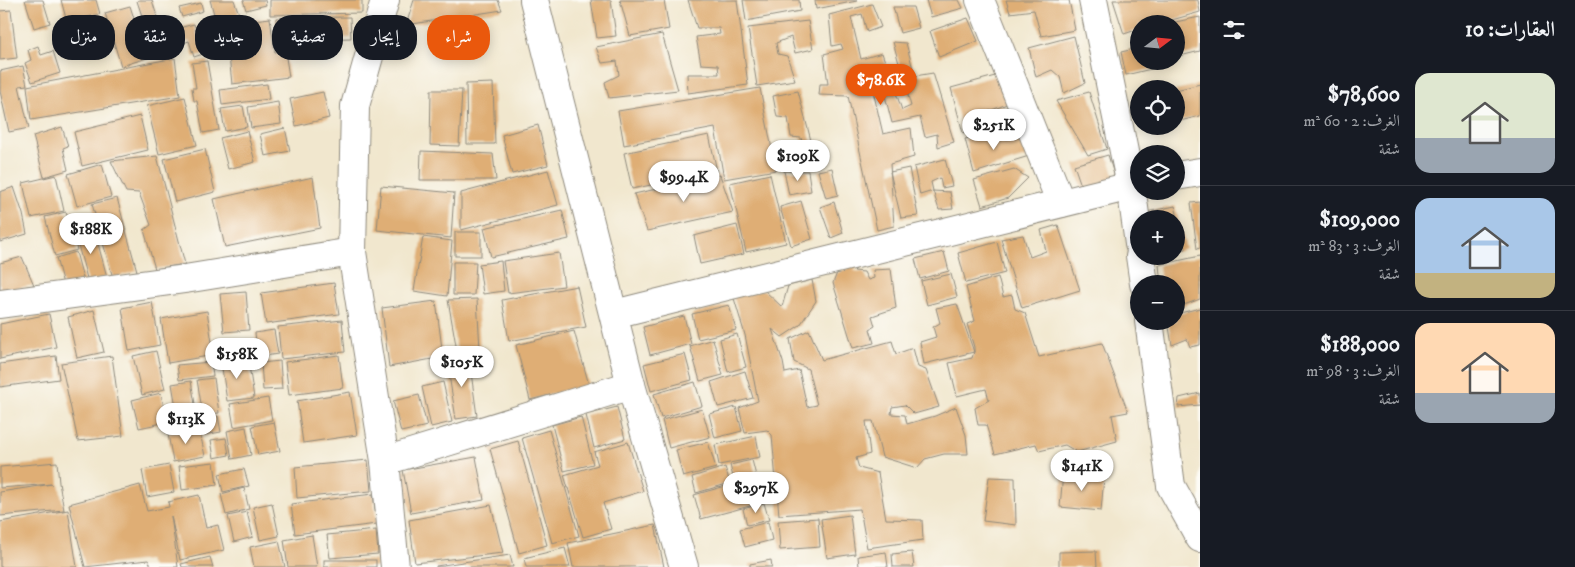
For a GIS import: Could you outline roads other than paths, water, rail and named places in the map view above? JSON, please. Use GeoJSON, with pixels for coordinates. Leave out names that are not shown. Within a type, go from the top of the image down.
{"type":"FeatureCollection","features":[{"type":"Feature","properties":{"kind":"street"},"geometry":{"type":"LineString","coordinates":[[384,0],[355,106],[352,252],[386,461],[395,567]]}},
{"type":"Feature","properties":{"kind":"street"},"geometry":{"type":"LineString","coordinates":[[534,0],[631,385],[684,567]]}},
{"type":"Feature","properties":{"kind":"street"},"geometry":{"type":"LineString","coordinates":[[980,0],[1061,203]]}},
{"type":"Feature","properties":{"kind":"street"},"geometry":{"type":"LineString","coordinates":[[1093,0],[1130,163]]}},
{"type":"Feature","properties":{"kind":"street"},"geometry":{"type":"LineString","coordinates":[[1185,174],[1200,172]]}},
{"type":"Feature","properties":{"kind":"street"},"geometry":{"type":"LineString","coordinates":[[614,314],[1130,186]]}},
{"type":"Feature","properties":{"kind":"street"},"geometry":{"type":"LineString","coordinates":[[0,304],[185,279],[352,252]]}},
{"type":"Feature","properties":{"kind":"street"},"geometry":{"type":"LineString","coordinates":[[1150,330],[1172,486],[1200,538]]}},
{"type":"Feature","properties":{"kind":"street"},"geometry":{"type":"LineString","coordinates":[[386,461],[631,385]]}}]}
